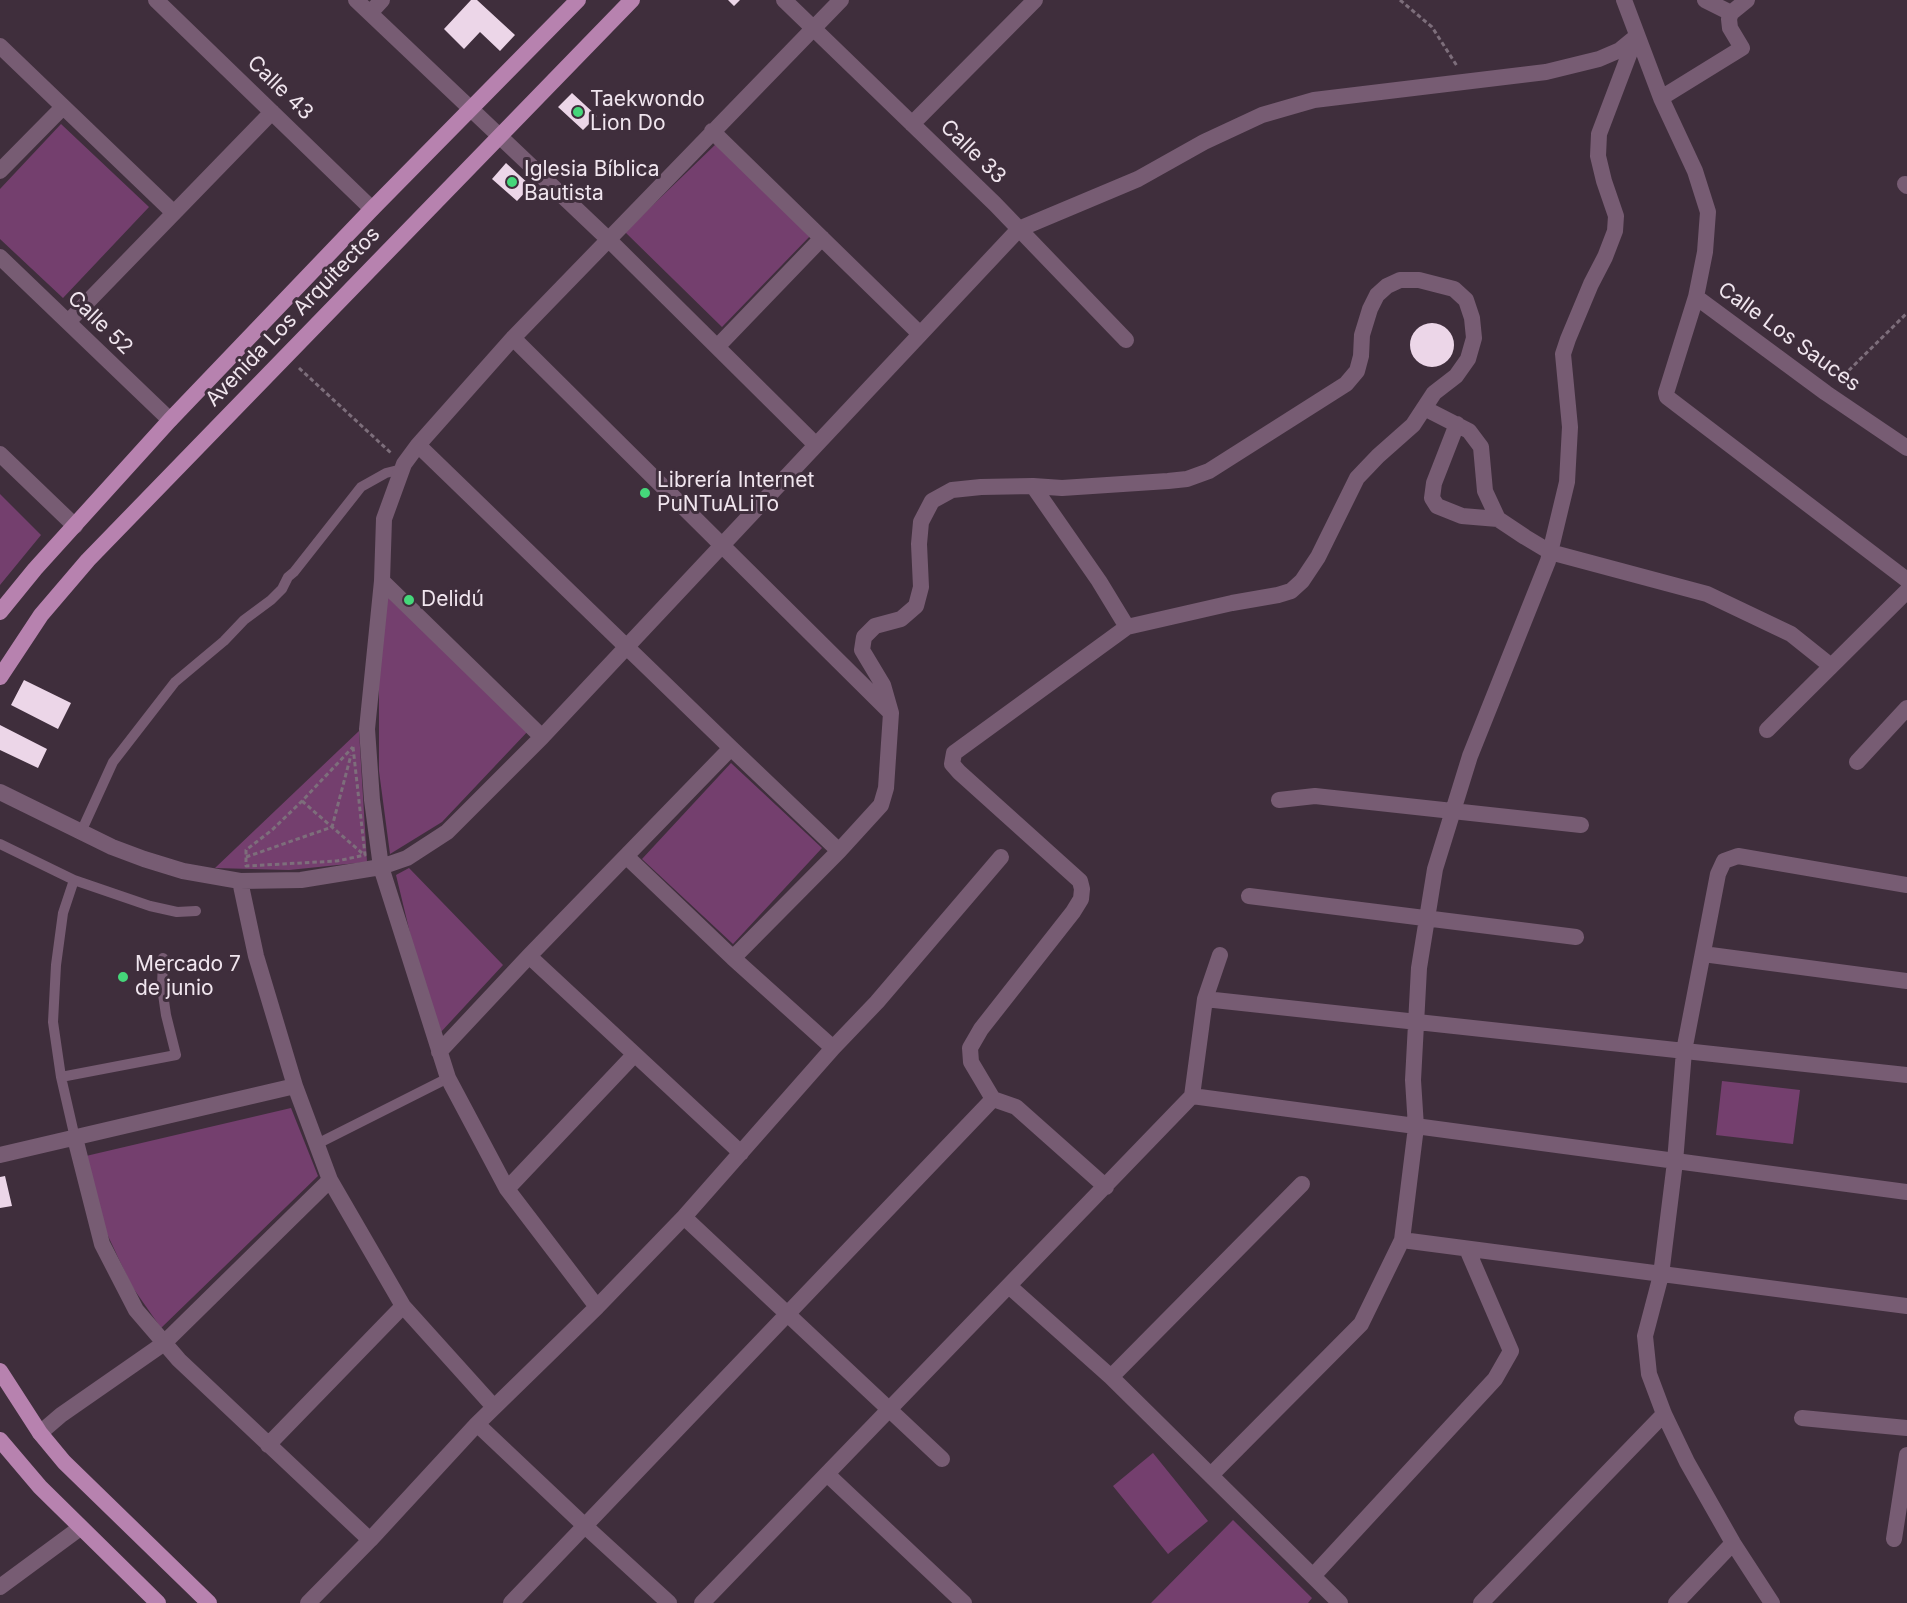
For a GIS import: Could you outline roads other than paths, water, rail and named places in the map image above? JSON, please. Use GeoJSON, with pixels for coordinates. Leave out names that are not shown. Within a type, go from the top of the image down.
{"type":"FeatureCollection","features":[{"type":"Feature","properties":{"kind":"main road","name":"Avenida Los Arquitectos"},"geometry":{"type":"LineString","coordinates":[[0,612],[35,569],[170,420],[372,209],[578,0]]}},
{"type":"Feature","properties":{"kind":"main road","name":"Avenida Los Arquitectos"},"geometry":{"type":"LineString","coordinates":[[0,677],[41,615],[88,560],[632,0]]}},
{"type":"Feature","properties":{"kind":"main road"},"geometry":{"type":"LineString","coordinates":[[0,1371],[40,1433],[64,1462],[209,1603]]}},
{"type":"Feature","properties":{"kind":"main road"},"geometry":{"type":"LineString","coordinates":[[0,1440],[33,1479],[80,1528],[158,1603]]}},
{"type":"Feature","properties":{"kind":"street"},"geometry":{"type":"LineString","coordinates":[[356,0],[609,240],[816,445]]}},
{"type":"Feature","properties":{"kind":"street"},"geometry":{"type":"LineString","coordinates":[[370,13],[382,0]]}},
{"type":"Feature","properties":{"kind":"street","name":"Calle 33"},"geometry":{"type":"LineString","coordinates":[[784,0],[1019,229],[1126,340]]}},
{"type":"Feature","properties":{"kind":"street"},"geometry":{"type":"LineString","coordinates":[[597,1307],[507,1189],[448,1078],[381,867],[372,800],[360,747],[367,729],[382,580],[384,519],[403,467],[418,445],[513,338],[841,0]]}},
{"type":"Feature","properties":{"kind":"street"},"geometry":{"type":"LineString","coordinates":[[912,124],[1035,0]]}},
{"type":"Feature","properties":{"kind":"street","name":"Calle Los Sauces"},"geometry":{"type":"LineString","coordinates":[[1624,0],[1661,98],[1695,171],[1708,212],[1705,252],[1696,297],[1826,393],[1907,448]]}},
{"type":"Feature","properties":{"kind":"street"},"geometry":{"type":"LineString","coordinates":[[1705,0],[1731,13]]}},
{"type":"Feature","properties":{"kind":"street"},"geometry":{"type":"LineString","coordinates":[[1661,98],[1742,48],[1730,28],[1729,19],[1731,13],[1747,0]]}},
{"type":"Feature","properties":{"kind":"street","name":"Calle 43"},"geometry":{"type":"LineString","coordinates":[[163,2],[372,209]]}},
{"type":"Feature","properties":{"kind":"street"},"geometry":{"type":"LineString","coordinates":[[0,792],[112,847],[144,860],[183,871],[240,881],[301,880],[381,867],[407,858],[447,831],[542,737],[1019,229],[1138,179],[1204,142],[1262,116],[1314,100],[1546,72],[1620,50],[1637,36]]}},
{"type":"Feature","properties":{"kind":"street"},"geometry":{"type":"LineString","coordinates":[[1211,1475],[1361,1324],[1402,1240],[1416,1126],[1413,1080],[1419,968],[1435,869],[1470,756],[1548,561],[1567,482],[1570,427],[1563,354],[1615,231],[1616,216],[1598,156],[1599,134],[1637,36]]}},
{"type":"Feature","properties":{"kind":"street"},"geometry":{"type":"LineString","coordinates":[[0,46],[174,213]]}},
{"type":"Feature","properties":{"kind":"street"},"geometry":{"type":"LineString","coordinates":[[0,171],[63,107]]}},
{"type":"Feature","properties":{"kind":"street"},"geometry":{"type":"LineString","coordinates":[[68,322],[272,112]]}},
{"type":"Feature","properties":{"kind":"street"},"geometry":{"type":"LineString","coordinates":[[712,131],[920,334]]}},
{"type":"Feature","properties":{"kind":"street"},"geometry":{"type":"LineString","coordinates":[[717,347],[822,238]]}},
{"type":"Feature","properties":{"kind":"street","name":"Calle 52"},"geometry":{"type":"LineString","coordinates":[[0,258],[170,420]]}},
{"type":"Feature","properties":{"kind":"street"},"geometry":{"type":"LineString","coordinates":[[733,958],[881,805],[886,788],[891,713],[883,685],[862,650],[864,637],[875,626],[901,619],[916,606],[921,587],[919,544],[921,522],[932,501],[952,490],[1033,486],[1062,488],[1168,481],[1187,479],[1209,471],[1346,384],[1357,371],[1361,356],[1362,335],[1370,309],[1377,295],[1387,286],[1400,280],[1419,280],[1454,289],[1466,300],[1472,318],[1474,338],[1468,359],[1456,376],[1434,393],[1413,425],[1357,478],[1318,557],[1302,581],[1290,591],[1278,595],[1127,627],[954,753],[952,764],[959,772],[1080,881],[1082,889],[1081,898],[1073,912],[981,1029],[970,1048],[971,1062],[993,1100],[1016,1107],[1106,1187]]}},
{"type":"Feature","properties":{"kind":"street"},"geometry":{"type":"LineString","coordinates":[[1696,297],[1666,393],[1667,397],[1907,580]]}},
{"type":"Feature","properties":{"kind":"street"},"geometry":{"type":"LineString","coordinates":[[513,338],[891,713]]}},
{"type":"Feature","properties":{"kind":"street"},"geometry":{"type":"LineString","coordinates":[[1424,408],[1468,431],[1481,447],[1485,491],[1498,519]]}},
{"type":"Feature","properties":{"kind":"street"},"geometry":{"type":"LineString","coordinates":[[1457,424],[1434,483],[1432,498],[1437,506],[1462,516],[1498,519],[1550,552],[1707,594],[1791,634],[1831,666]]}},
{"type":"Feature","properties":{"kind":"street"},"geometry":{"type":"LineString","coordinates":[[418,445],[839,851]]}},
{"type":"Feature","properties":{"kind":"street"},"geometry":{"type":"LineString","coordinates":[[0,454],[75,526]]}},
{"type":"Feature","properties":{"kind":"street"},"geometry":{"type":"LineString","coordinates":[[1033,486],[1099,581],[1127,627]]}},
{"type":"Feature","properties":{"kind":"street"},"geometry":{"type":"LineString","coordinates":[[382,580],[542,737]]}},
{"type":"Feature","properties":{"kind":"street"},"geometry":{"type":"LineString","coordinates":[[1767,730],[1907,591]]}},
{"type":"Feature","properties":{"kind":"street"},"geometry":{"type":"LineString","coordinates":[[1857,762],[1907,708]]}},
{"type":"Feature","properties":{"kind":"street"},"geometry":{"type":"LineString","coordinates":[[439,1052],[731,748]]}},
{"type":"Feature","properties":{"kind":"street"},"geometry":{"type":"LineString","coordinates":[[1279,800],[1315,796],[1581,825]]}},
{"type":"Feature","properties":{"kind":"street"},"geometry":{"type":"LineString","coordinates":[[1772,1603],[1733,1544],[1687,1462],[1664,1414],[1649,1374],[1645,1336],[1661,1275],[1675,1162],[1684,1051],[1718,874],[1724,861],[1738,856],[1907,885]]}},
{"type":"Feature","properties":{"kind":"street"},"geometry":{"type":"LineString","coordinates":[[627,857],[832,1048]]}},
{"type":"Feature","properties":{"kind":"street"},"geometry":{"type":"LineString","coordinates":[[308,1603],[370,1540],[477,1424],[597,1307],[684,1217],[832,1048],[877,1002],[1001,857]]}},
{"type":"Feature","properties":{"kind":"street"},"geometry":{"type":"LineString","coordinates":[[240,881],[256,956],[295,1086],[330,1180],[403,1306],[494,1407]]}},
{"type":"Feature","properties":{"kind":"street"},"geometry":{"type":"LineString","coordinates":[[1249,896],[1576,937]]}},
{"type":"Feature","properties":{"kind":"street"},"geometry":{"type":"LineString","coordinates":[[1703,954],[1907,981]]}},
{"type":"Feature","properties":{"kind":"street"},"geometry":{"type":"LineString","coordinates":[[702,1603],[1192,1096],[1205,999],[1220,955]]}},
{"type":"Feature","properties":{"kind":"street"},"geometry":{"type":"LineString","coordinates":[[529,956],[741,1153]]}},
{"type":"Feature","properties":{"kind":"street"},"geometry":{"type":"LineString","coordinates":[[1205,999],[1907,1075]]}},
{"type":"Feature","properties":{"kind":"street"},"geometry":{"type":"LineString","coordinates":[[507,1189],[634,1055]]}},
{"type":"Feature","properties":{"kind":"street"},"geometry":{"type":"LineString","coordinates":[[0,1155],[295,1086]]}},
{"type":"Feature","properties":{"kind":"street"},"geometry":{"type":"LineString","coordinates":[[1192,1096],[1907,1192]]}},
{"type":"Feature","properties":{"kind":"street"},"geometry":{"type":"LineString","coordinates":[[511,1603],[993,1100]]}},
{"type":"Feature","properties":{"kind":"street"},"geometry":{"type":"LineString","coordinates":[[75,1138],[102,1244],[136,1310],[179,1360],[370,1540]]}},
{"type":"Feature","properties":{"kind":"street"},"geometry":{"type":"LineString","coordinates":[[40,1433],[61,1415],[163,1344],[330,1180]]}},
{"type":"Feature","properties":{"kind":"street"},"geometry":{"type":"LineString","coordinates":[[1111,1377],[1302,1184]]}},
{"type":"Feature","properties":{"kind":"street"},"geometry":{"type":"LineString","coordinates":[[684,1217],[942,1459]]}},
{"type":"Feature","properties":{"kind":"street"},"geometry":{"type":"LineString","coordinates":[[1402,1240],[1907,1306]]}},
{"type":"Feature","properties":{"kind":"street"},"geometry":{"type":"LineString","coordinates":[[1313,1576],[1495,1379],[1511,1351],[1467,1249]]}},
{"type":"Feature","properties":{"kind":"street"},"geometry":{"type":"LineString","coordinates":[[1009,1286],[1111,1377],[1341,1603]]}},
{"type":"Feature","properties":{"kind":"street"},"geometry":{"type":"LineString","coordinates":[[268,1445],[403,1306]]}},
{"type":"Feature","properties":{"kind":"street"},"geometry":{"type":"LineString","coordinates":[[1481,1603],[1664,1414]]}},
{"type":"Feature","properties":{"kind":"street"},"geometry":{"type":"LineString","coordinates":[[1802,1418],[1907,1428]]}},
{"type":"Feature","properties":{"kind":"street"},"geometry":{"type":"LineString","coordinates":[[477,1424],[669,1603]]}},
{"type":"Feature","properties":{"kind":"street"},"geometry":{"type":"LineString","coordinates":[[1894,1539],[1907,1455]]}},
{"type":"Feature","properties":{"kind":"street"},"geometry":{"type":"LineString","coordinates":[[827,1474],[964,1603]]}},
{"type":"Feature","properties":{"kind":"street"},"geometry":{"type":"LineString","coordinates":[[0,1587],[80,1528]]}},
{"type":"Feature","properties":{"kind":"street"},"geometry":{"type":"LineString","coordinates":[[1676,1603],[1733,1544]]}},
{"type":"Feature","properties":{"kind":"lane"},"geometry":{"type":"LineString","coordinates":[[81,832],[113,762],[175,682],[282,589],[288,577],[361,487],[386,473],[403,467]]}},
{"type":"Feature","properties":{"kind":"lane"},"geometry":{"type":"LineString","coordinates":[[0,844],[74,880],[150,906],[177,912],[196,911]]}},
{"type":"Feature","properties":{"kind":"lane"},"geometry":{"type":"LineString","coordinates":[[74,880],[63,913],[56,965],[53,1022],[61,1077],[75,1138]]}},
{"type":"Feature","properties":{"kind":"lane"},"geometry":{"type":"LineString","coordinates":[[61,1077],[176,1055],[162,987],[163,958]]}},
{"type":"Feature","properties":{"kind":"lane"},"geometry":{"type":"LineString","coordinates":[[317,1144],[448,1078]]}},
{"type":"Feature","properties":{"kind":"place","name":"Taekwondo Lion Do"},"geometry":{"type":"Point","coordinates":[578,112]}},
{"type":"Feature","properties":{"kind":"place","name":"Iglesia Bíblica Bautista"},"geometry":{"type":"Point","coordinates":[512,182]}},
{"type":"Feature","properties":{"kind":"place","name":"Librería Internet PuNTuALiTo"},"geometry":{"type":"Point","coordinates":[645,493]}},
{"type":"Feature","properties":{"kind":"place","name":"Delidú"},"geometry":{"type":"Point","coordinates":[409,600]}},
{"type":"Feature","properties":{"kind":"place","name":"Mercado 7 de junio"},"geometry":{"type":"Point","coordinates":[123,977]}}]}
